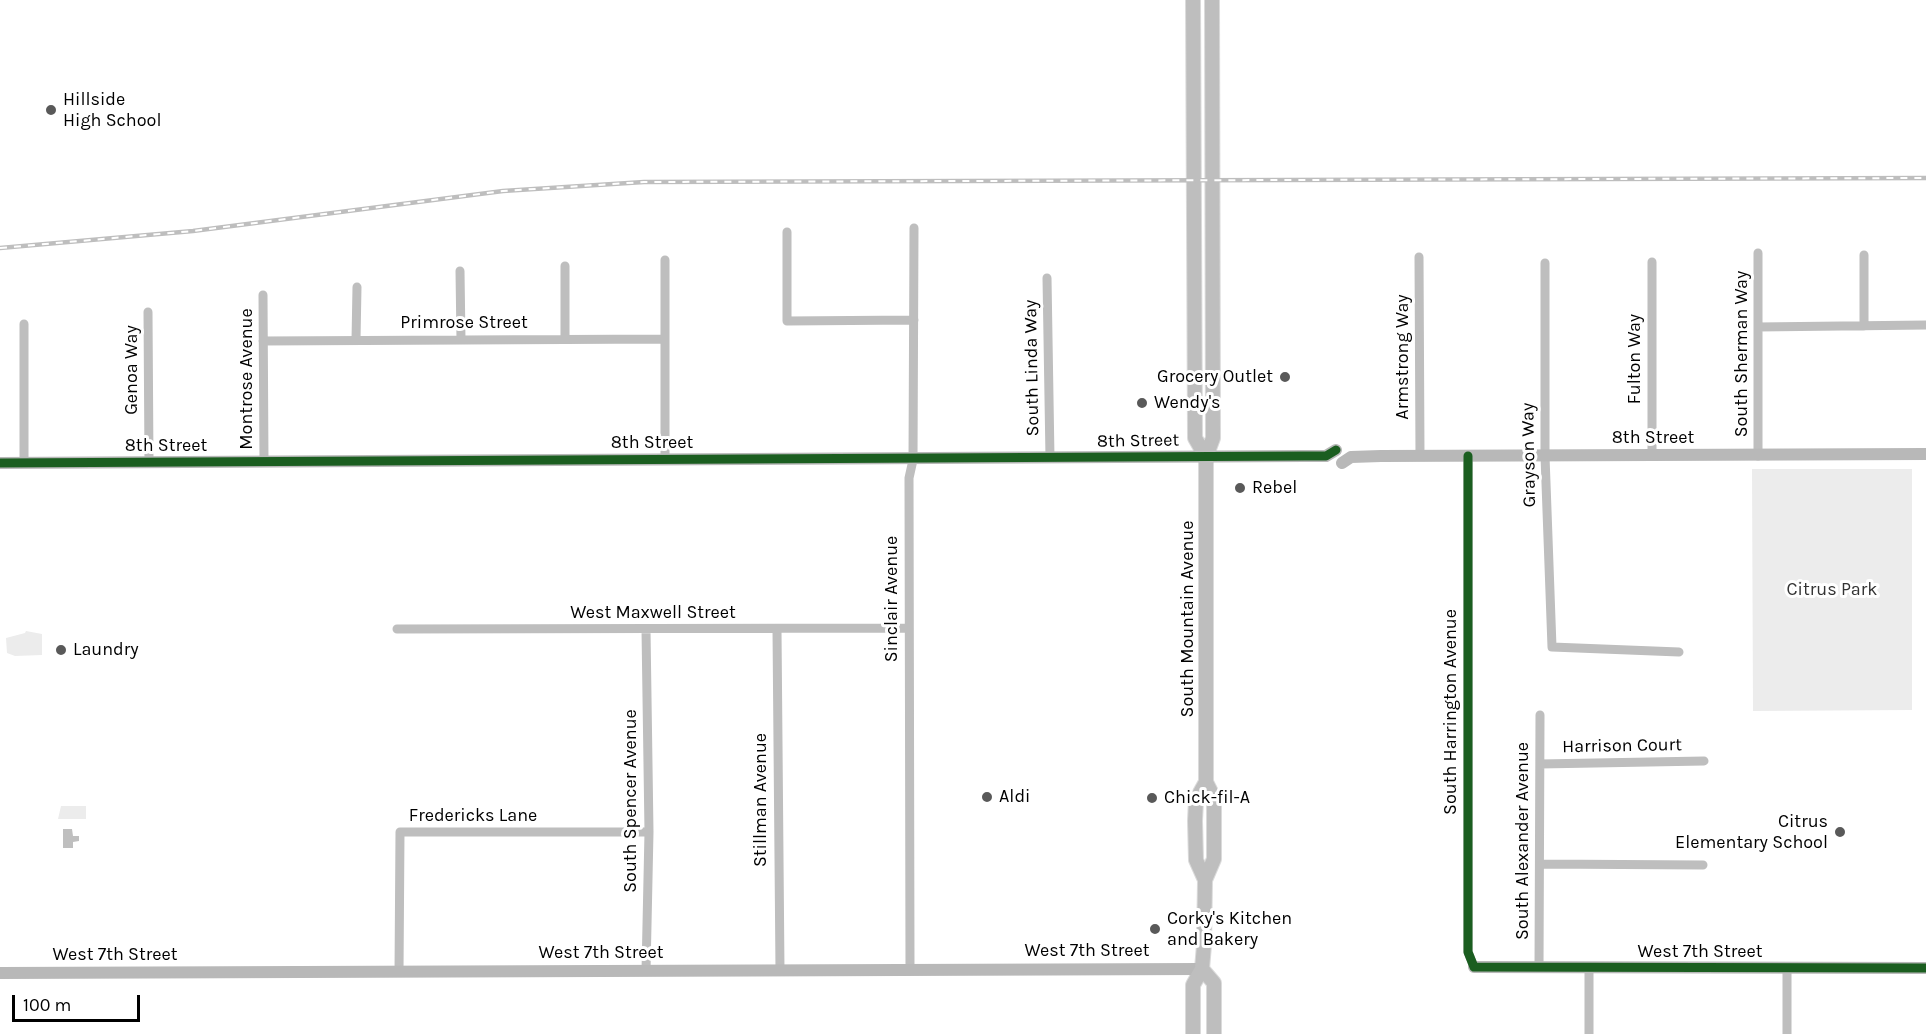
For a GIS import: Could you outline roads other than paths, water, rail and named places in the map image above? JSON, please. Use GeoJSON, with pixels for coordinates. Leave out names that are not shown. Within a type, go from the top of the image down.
{"type":"FeatureCollection","features":[{"type":"Feature","properties":{"kind":"main road","name":"South Mountain Avenue"},"geometry":{"type":"LineString","coordinates":[[1193,1034],[1193,985],[1202,969],[1205,880],[1196,860],[1196,800],[1206,782],[1206,457],[1213,438],[1212,0]]}},
{"type":"Feature","properties":{"kind":"main road","name":"South Mountain Avenue"},"geometry":{"type":"LineString","coordinates":[[1193,7],[1195,438],[1206,457]]}},
{"type":"Feature","properties":{"kind":"main road"},"geometry":{"type":"LineString","coordinates":[[1193,7],[1202,46],[1202,68],[1212,75]]}},
{"type":"Feature","properties":{"kind":"main road"},"geometry":{"type":"LineString","coordinates":[[1194,74],[1203,83],[1203,128],[1212,155]]}},
{"type":"Feature","properties":{"kind":"main road"},"geometry":{"type":"LineString","coordinates":[[1193,210],[1202,232],[1202,314],[1206,319],[1213,320]]}},
{"type":"Feature","properties":{"kind":"main road"},"geometry":{"type":"LineString","coordinates":[[1195,327],[1203,336],[1204,353],[1213,378]]}},
{"type":"Feature","properties":{"kind":"main road","name":"South Mountain Avenue"},"geometry":{"type":"LineString","coordinates":[[1202,969],[1214,984],[1214,1034]]}},
{"type":"Feature","properties":{"kind":"street","name":"Sinclair Avenue"},"geometry":{"type":"LineString","coordinates":[[910,970],[909,478],[913,460],[914,228]]}},
{"type":"Feature","properties":{"kind":"street"},"geometry":{"type":"LineString","coordinates":[[787,232],[787,321],[914,320]]}},
{"type":"Feature","properties":{"kind":"street","name":"South Sherman Way"},"geometry":{"type":"LineString","coordinates":[[1758,253],[1758,456]]}},
{"type":"Feature","properties":{"kind":"street"},"geometry":{"type":"LineString","coordinates":[[1864,255],[1864,326]]}},
{"type":"Feature","properties":{"kind":"street","name":"Armstrong Way"},"geometry":{"type":"LineString","coordinates":[[1419,257],[1420,456]]}},
{"type":"Feature","properties":{"kind":"street"},"geometry":{"type":"LineString","coordinates":[[665,260],[665,460]]}},
{"type":"Feature","properties":{"kind":"street","name":"Grayson Way"},"geometry":{"type":"LineString","coordinates":[[1545,262],[1545,456],[1552,647],[1679,652]]}},
{"type":"Feature","properties":{"kind":"street","name":"Fulton Way"},"geometry":{"type":"LineString","coordinates":[[1652,262],[1652,456]]}},
{"type":"Feature","properties":{"kind":"street"},"geometry":{"type":"LineString","coordinates":[[565,266],[565,339]]}},
{"type":"Feature","properties":{"kind":"street"},"geometry":{"type":"LineString","coordinates":[[460,271],[461,340]]}},
{"type":"Feature","properties":{"kind":"street","name":"South Linda Way"},"geometry":{"type":"LineString","coordinates":[[1047,278],[1050,458]]}},
{"type":"Feature","properties":{"kind":"street"},"geometry":{"type":"LineString","coordinates":[[356,340],[357,287]]}},
{"type":"Feature","properties":{"kind":"street","name":"Montrose Avenue"},"geometry":{"type":"LineString","coordinates":[[263,295],[264,462]]}},
{"type":"Feature","properties":{"kind":"street","name":"Genoa Way"},"geometry":{"type":"LineString","coordinates":[[148,312],[149,463]]}},
{"type":"Feature","properties":{"kind":"street"},"geometry":{"type":"LineString","coordinates":[[24,324],[24,463]]}},
{"type":"Feature","properties":{"kind":"street"},"geometry":{"type":"LineString","coordinates":[[1758,327],[1926,325]]}},
{"type":"Feature","properties":{"kind":"street","name":"Primrose Street"},"geometry":{"type":"LineString","coordinates":[[263,341],[665,339]]}},
{"type":"Feature","properties":{"kind":"street","name":"8th Street"},"geometry":{"type":"LineString","coordinates":[[0,463],[913,460],[1304,456],[1312,450],[1372,450],[1381,456],[1926,454]]}},
{"type":"Feature","properties":{"kind":"street","name":"8th Street"},"geometry":{"type":"LineString","coordinates":[[1304,456],[1311,463],[1372,463],[1381,456]]}},
{"type":"Feature","properties":{"kind":"street","name":"South Harrington Avenue"},"geometry":{"type":"LineString","coordinates":[[1467,456],[1468,952],[1474,967]]}},
{"type":"Feature","properties":{"kind":"street","name":"West Maxwell Street"},"geometry":{"type":"LineString","coordinates":[[397,629],[909,628]]}},
{"type":"Feature","properties":{"kind":"street","name":"South Spencer Avenue"},"geometry":{"type":"LineString","coordinates":[[646,630],[649,832],[646,971]]}},
{"type":"Feature","properties":{"kind":"street","name":"Stillman Avenue"},"geometry":{"type":"LineString","coordinates":[[777,630],[780,971]]}},
{"type":"Feature","properties":{"kind":"street","name":"South Alexander Avenue"},"geometry":{"type":"LineString","coordinates":[[1539,968],[1540,715]]}},
{"type":"Feature","properties":{"kind":"street","name":"Harrison Court"},"geometry":{"type":"LineString","coordinates":[[1540,764],[1704,761]]}},
{"type":"Feature","properties":{"kind":"street","name":"Fredericks Lane"},"geometry":{"type":"LineString","coordinates":[[399,972],[400,832],[649,832]]}},
{"type":"Feature","properties":{"kind":"street"},"geometry":{"type":"LineString","coordinates":[[1540,864],[1702,865]]}},
{"type":"Feature","properties":{"kind":"street","name":"West 7th Street"},"geometry":{"type":"LineString","coordinates":[[1474,967],[1926,968]]}},
{"type":"Feature","properties":{"kind":"street"},"geometry":{"type":"LineString","coordinates":[[1589,968],[1589,1034]]}},
{"type":"Feature","properties":{"kind":"street"},"geometry":{"type":"LineString","coordinates":[[1787,968],[1787,1034]]}},
{"type":"Feature","properties":{"kind":"street","name":"West 7th Street"},"geometry":{"type":"LineString","coordinates":[[0,973],[1202,969]]}},
{"type":"Feature","properties":{"kind":"railway"},"geometry":{"type":"LineString","coordinates":[[0,248],[193,231],[503,191],[644,182],[1926,178]]}},
{"type":"Feature","properties":{"kind":"place","name":"Hillside High School"},"geometry":{"type":"Point","coordinates":[51,110]}},
{"type":"Feature","properties":{"kind":"place","name":"Grocery Outlet"},"geometry":{"type":"Point","coordinates":[1285,377]}},
{"type":"Feature","properties":{"kind":"place","name":"Wendy's"},"geometry":{"type":"Point","coordinates":[1142,403]}},
{"type":"Feature","properties":{"kind":"place","name":"Rebel"},"geometry":{"type":"Point","coordinates":[1240,488]}},
{"type":"Feature","properties":{"kind":"place","name":"Laundry"},"geometry":{"type":"Point","coordinates":[61,650]}},
{"type":"Feature","properties":{"kind":"place","name":"Aldi"},"geometry":{"type":"Point","coordinates":[987,797]}},
{"type":"Feature","properties":{"kind":"place","name":"Chick-fil-A"},"geometry":{"type":"Point","coordinates":[1152,798]}},
{"type":"Feature","properties":{"kind":"place","name":"Citrus Elementary School"},"geometry":{"type":"Point","coordinates":[1840,832]}},
{"type":"Feature","properties":{"kind":"place","name":"Corky's Kitchen and Bakery"},"geometry":{"type":"Point","coordinates":[1155,929]}},
{"type":"Feature","properties":{"kind":"park label","name":"Citrus Park"},"geometry":{"type":"Point","coordinates":[1832,590]}}]}
